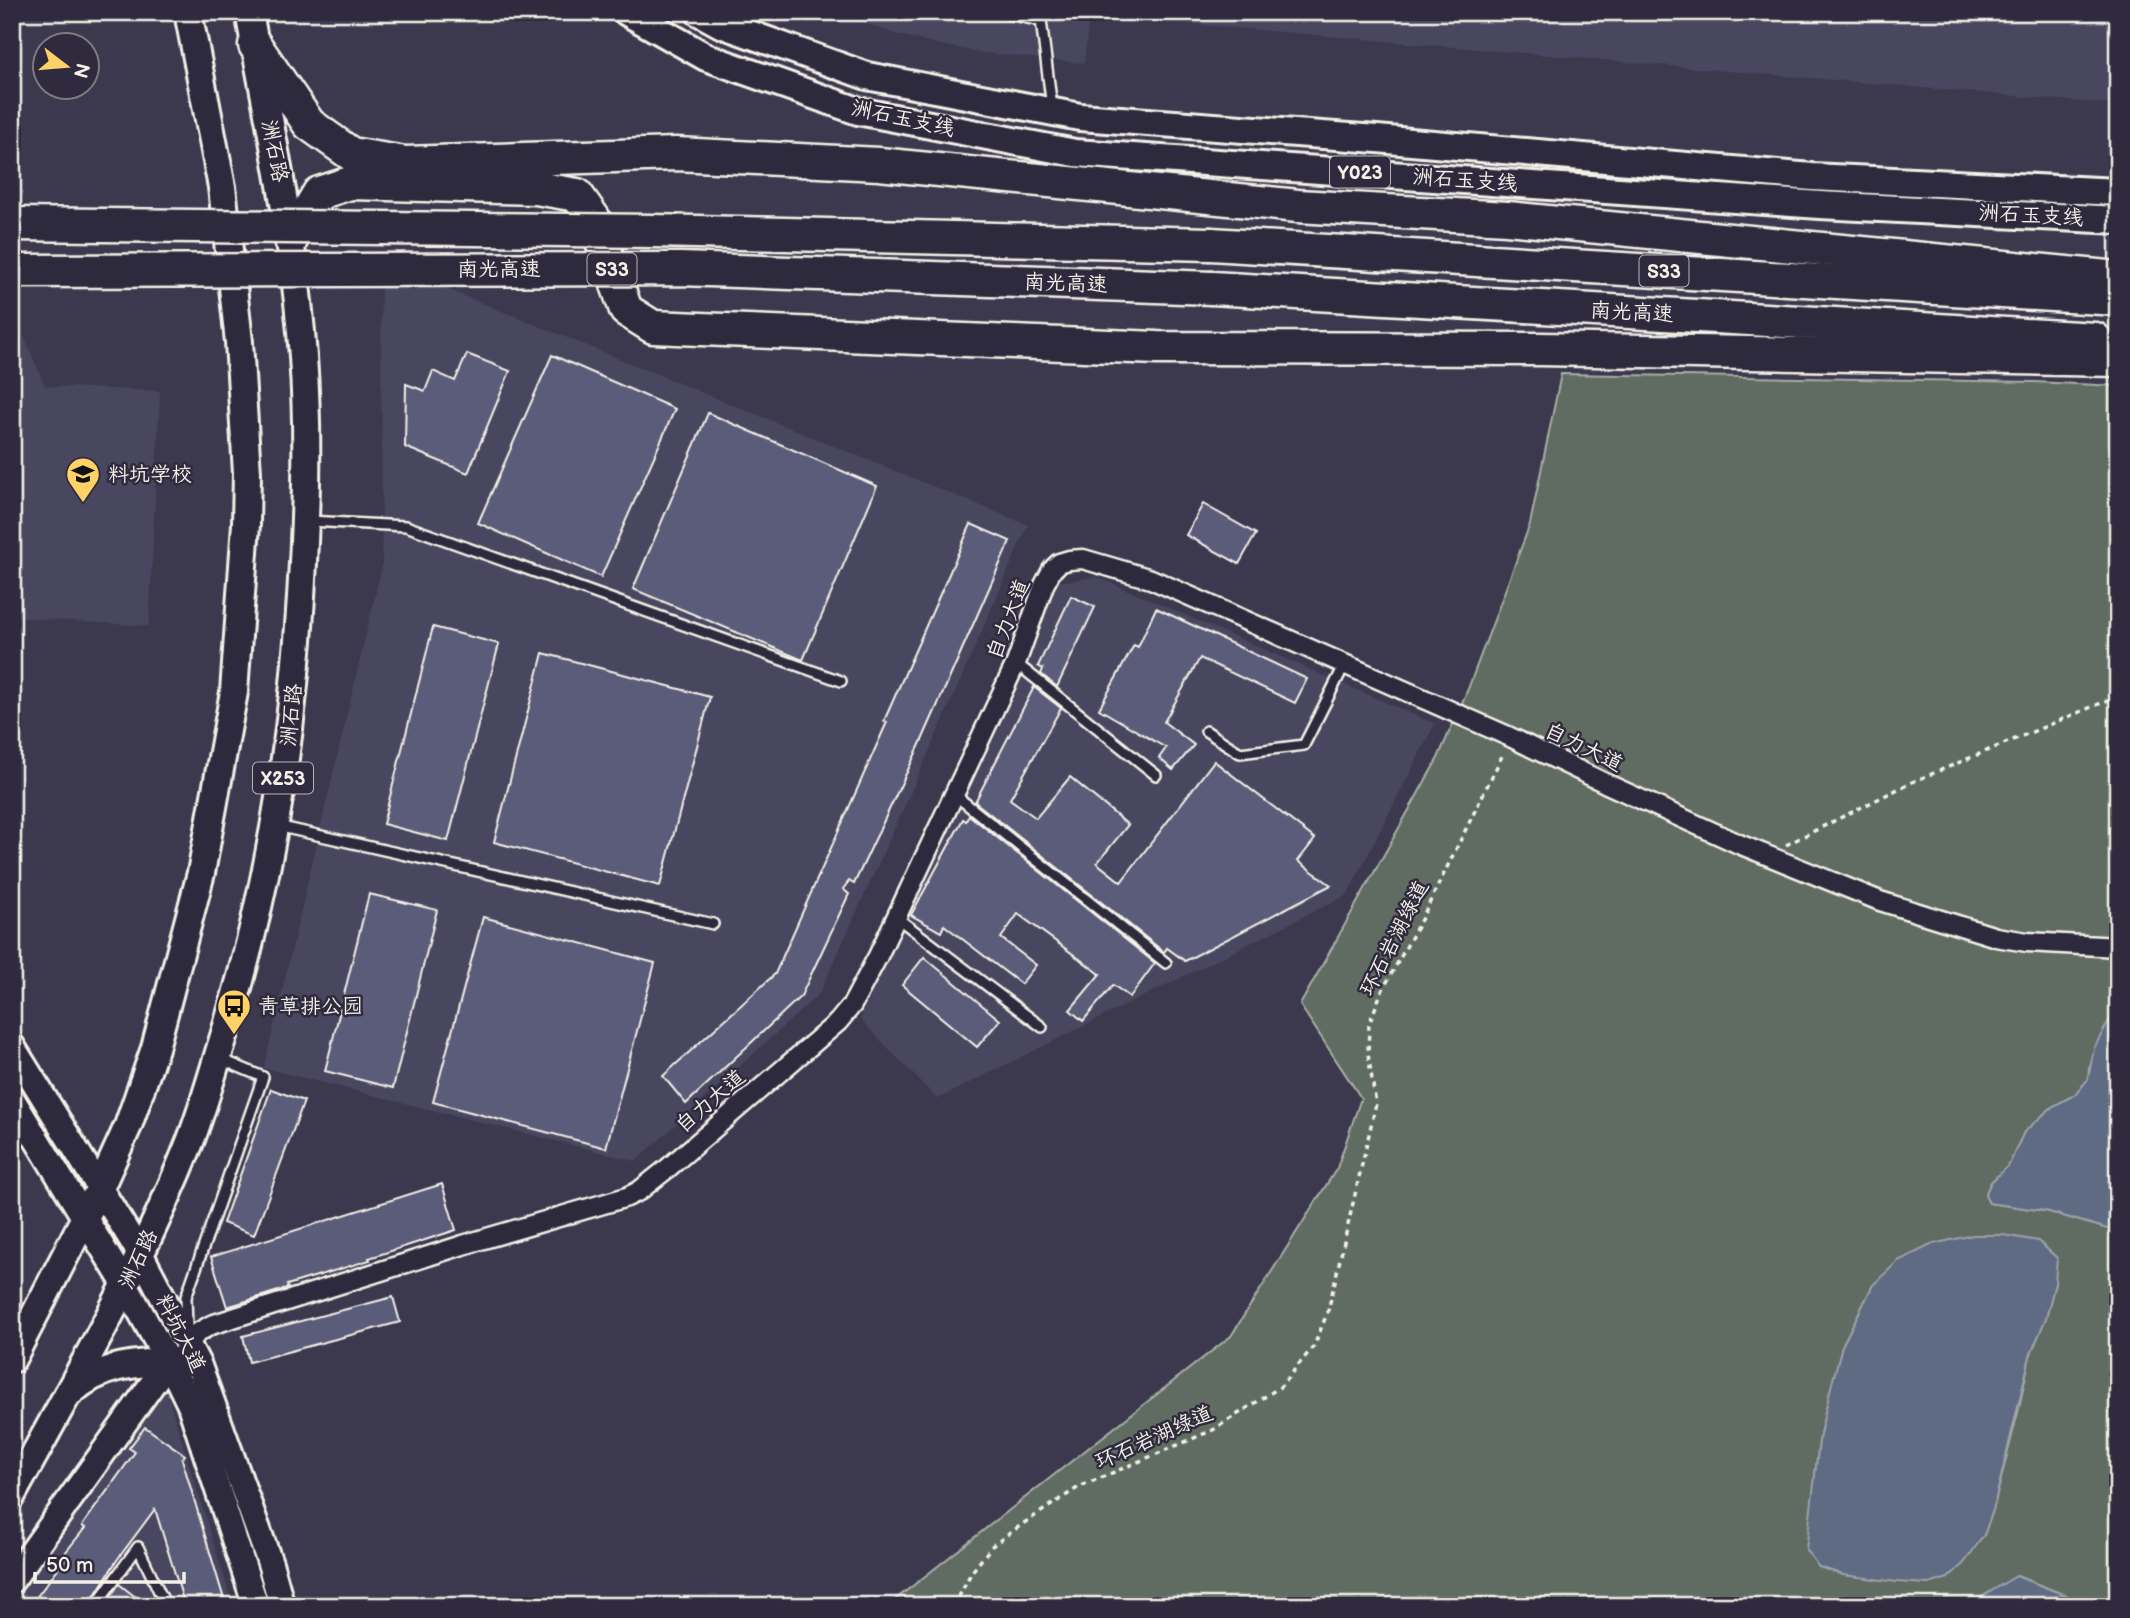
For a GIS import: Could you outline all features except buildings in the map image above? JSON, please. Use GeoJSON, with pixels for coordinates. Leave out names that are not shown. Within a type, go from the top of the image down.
{"type":"FeatureCollection","features":[{"type":"Feature","properties":{"kind":"highway"},"geometry":{"type":"LineString","coordinates":[[255,45],[309,124],[351,154],[405,163],[677,154],[879,164],[1298,206],[1507,218],[2118,278]]}},
{"type":"Feature","properties":{"kind":"highway"},"geometry":{"type":"LineString","coordinates":[[291,240],[319,193],[350,183],[536,188],[577,195],[594,219],[626,310],[653,327],[1157,348],[1540,349],[2118,360]]}},
{"type":"Feature","properties":{"kind":"highway","name":"南光高速"},"geometry":{"type":"LineString","coordinates":[[12,224],[653,231],[1211,244],[2118,299]]}},
{"type":"Feature","properties":{"kind":"highway","name":"南光高速"},"geometry":{"type":"LineString","coordinates":[[12,271],[680,269],[1212,288],[2118,341]]}},
{"type":"Feature","properties":{"kind":"main road","name":"X253"},"geometry":{"type":"LineString","coordinates":[[12,1359],[99,1190],[128,1126],[155,1048],[198,886],[213,818],[234,692],[244,581],[247,473],[235,284],[220,175],[188,12]]}},
{"type":"Feature","properties":{"kind":"main road","name":"洲石路"},"geometry":{"type":"LineString","coordinates":[[12,1495],[126,1286],[191,1139],[236,996],[262,898],[276,825],[290,726],[299,633],[306,521],[307,439],[303,356],[291,240],[249,12]]}},
{"type":"Feature","properties":{"kind":"main road","name":"洲石玉支线"},"geometry":{"type":"LineString","coordinates":[[627,12],[706,57],[858,111],[1075,153],[1820,205],[2118,220]]}},
{"type":"Feature","properties":{"kind":"main road","name":"洲石玉支线"},"geometry":{"type":"LineString","coordinates":[[699,12],[721,24],[867,76],[1080,117],[1377,139],[1812,177],[2118,191]]}},
{"type":"Feature","properties":{"kind":"main road"},"geometry":{"type":"LineString","coordinates":[[66,1397],[92,1376],[114,1367],[134,1363],[167,1362]]}},
{"type":"Feature","properties":{"kind":"street","name":"自力大道"},"geometry":{"type":"LineString","coordinates":[[167,1362],[179,1357],[197,1333],[232,1318],[463,1245],[610,1204],[639,1191],[838,1022],[862,989],[955,795],[1016,663],[1044,585],[1052,570],[1069,559],[1083,559],[1151,579],[1508,736],[1765,855],[1880,901],[1970,931],[2027,942],[2118,947]]}},
{"type":"Feature","properties":{"kind":"street","name":"料坑大道"},"geometry":{"type":"LineString","coordinates":[[12,1046],[141,1255],[188,1345],[211,1393],[270,1563],[282,1606]]}},
{"type":"Feature","properties":{"kind":"street","name":"料坑大道"},"geometry":{"type":"LineString","coordinates":[[12,1099],[126,1286],[190,1405],[256,1606]]}},
{"type":"Feature","properties":{"kind":"street"},"geometry":{"type":"LineString","coordinates":[[12,1580],[167,1362]]}},
{"type":"Feature","properties":{"kind":"lane"},"geometry":{"type":"LineString","coordinates":[[999,12],[1040,17],[1053,112]]}},
{"type":"Feature","properties":{"kind":"lane"},"geometry":{"type":"LineString","coordinates":[[306,521],[406,526],[841,681]]}},
{"type":"Feature","properties":{"kind":"lane"},"geometry":{"type":"LineString","coordinates":[[1016,663],[1156,775]]}},
{"type":"Feature","properties":{"kind":"lane"},"geometry":{"type":"LineString","coordinates":[[1206,731],[1240,753],[1304,745],[1345,664]]}},
{"type":"Feature","properties":{"kind":"lane"},"geometry":{"type":"LineString","coordinates":[[955,795],[1166,963]]}},
{"type":"Feature","properties":{"kind":"lane"},"geometry":{"type":"LineString","coordinates":[[276,825],[713,924]]}},
{"type":"Feature","properties":{"kind":"lane"},"geometry":{"type":"LineString","coordinates":[[896,917],[1042,1027]]}},
{"type":"Feature","properties":{"kind":"lane"},"geometry":{"type":"LineString","coordinates":[[188,1345],[186,1297],[263,1077],[217,1058]]}},
{"type":"Feature","properties":{"kind":"lane"},"geometry":{"type":"LineString","coordinates":[[95,1606],[138,1547],[166,1606]]}},
{"type":"Feature","properties":{"kind":"path"},"geometry":{"type":"LineString","coordinates":[[1765,855],[1910,783],[2118,696]]}},
{"type":"Feature","properties":{"kind":"path","name":"环石岩湖绿道"},"geometry":{"type":"LineString","coordinates":[[954,1606],[971,1573],[992,1546],[1079,1487],[1213,1430],[1280,1387],[1314,1346],[1328,1311],[1376,1104],[1368,1054],[1369,1024],[1381,993],[1423,916],[1506,749]]}},
{"type":"Feature","properties":{"kind":"shaded area"},"geometry":{"type":"Polygon","coordinates":[[[831,12],[2118,12],[2118,105],[1089,15],[1084,63],[984,53],[941,45],[899,35],[831,12]]]}},
{"type":"Feature","properties":{"kind":"shaded area"},"geometry":{"type":"Polygon","coordinates":[[[381,262],[1028,525],[820,993],[636,1161],[264,1068],[382,566],[381,262]]]}},
{"type":"Feature","properties":{"kind":"shaded area","name":"料坑学校"},"geometry":{"type":"Polygon","coordinates":[[[12,308],[45,386],[160,391],[149,626],[12,617],[12,308]]]}},
{"type":"Feature","properties":{"kind":"shaded area"},"geometry":{"type":"Polygon","coordinates":[[[1561,374],[2034,382],[2118,386],[2118,1008],[2089,1068],[2088,1079],[2076,1094],[2052,1107],[2024,1132],[2009,1165],[1991,1182],[1985,1195],[1989,1203],[2046,1211],[2118,1232],[2118,1606],[2093,1606],[2017,1576],[1967,1606],[887,1606],[1231,1336],[1337,1168],[1361,1098],[1300,1005],[1438,758],[1468,689],[1530,524],[1561,374]],[[2055,1283],[1873,1285],[1842,1346],[1820,1434],[1815,1475],[1819,1567],[1844,1575],[1929,1584],[1984,1535],[1993,1510],[2030,1356],[2046,1318],[2055,1283]]]}},
{"type":"Feature","properties":{"kind":"shaded area"},"geometry":{"type":"Polygon","coordinates":[[[1097,577],[1435,724],[1347,895],[937,1099],[860,1019],[1059,582],[1097,577]]]}},
{"type":"Feature","properties":{"kind":"shaded area"},"geometry":{"type":"Polygon","coordinates":[[[2116,1008],[2118,1232],[2046,1211],[1989,1203],[1985,1195],[1991,1182],[2009,1165],[2024,1132],[2052,1107],[2076,1094],[2088,1079],[2094,1048],[2116,1008]]]}},
{"type":"Feature","properties":{"kind":"shaded area"},"geometry":{"type":"Polygon","coordinates":[[[1973,1235],[2003,1235],[2038,1241],[2057,1258],[2055,1283],[2046,1318],[2030,1356],[1993,1510],[1984,1535],[1964,1563],[1948,1578],[1929,1584],[1844,1575],[1819,1567],[1806,1550],[1820,1434],[1842,1346],[1873,1285],[1898,1261],[1933,1244],[1973,1235]]]}},
{"type":"Feature","properties":{"kind":"shaded area"},"geometry":{"type":"Polygon","coordinates":[[[164,1383],[233,1606],[12,1606],[12,1597],[164,1383]]]}},
{"type":"Feature","properties":{"kind":"shaded area"},"geometry":{"type":"Polygon","coordinates":[[[2016,1576],[2093,1606],[1967,1606],[2016,1576]]]}},
{"type":"Feature","properties":{"kind":"place","name":"料坑学校"},"geometry":{"type":"Point","coordinates":[83,504]}},
{"type":"Feature","properties":{"kind":"place","name":"青草排公园"},"geometry":{"type":"Point","coordinates":[234,1036]}}]}
